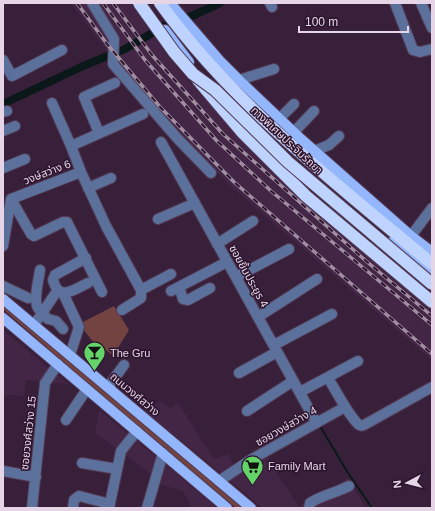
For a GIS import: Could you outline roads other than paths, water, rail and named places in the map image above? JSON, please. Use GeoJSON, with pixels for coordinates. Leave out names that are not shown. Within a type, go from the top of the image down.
{"type":"FeatureCollection","features":[{"type":"Feature","properties":{"kind":"highway","name":"ทางพิเศษประจิมรัถยา"},"geometry":{"type":"LineString","coordinates":[[138,3],[174,52],[193,74],[215,90],[288,162],[432,284]]}},
{"type":"Feature","properties":{"kind":"highway","name":"ทางพิเศษประจิมรัถยา"},"geometry":{"type":"LineString","coordinates":[[152,6],[198,52],[233,91],[300,152],[432,264]]}},
{"type":"Feature","properties":{"kind":"highway"},"geometry":{"type":"LineString","coordinates":[[193,74],[243,133],[306,196],[432,302]]}},
{"type":"Feature","properties":{"kind":"main road"},"geometry":{"type":"LineString","coordinates":[[170,3],[220,61],[279,119],[432,252]]}},
{"type":"Feature","properties":{"kind":"main road"},"geometry":{"type":"LineString","coordinates":[[152,6],[175,42],[200,76],[222,100],[290,159],[432,276]]}},
{"type":"Feature","properties":{"kind":"main road","name":"ถนนวงศ์สว่าง"},"geometry":{"type":"LineString","coordinates":[[3,299],[251,508]]}},
{"type":"Feature","properties":{"kind":"main road"},"geometry":{"type":"LineString","coordinates":[[3,318],[227,508]]}},
{"type":"Feature","properties":{"kind":"street"},"geometry":{"type":"LineString","coordinates":[[92,3],[114,39],[113,64],[177,138],[211,173]]}},
{"type":"Feature","properties":{"kind":"street"},"geometry":{"type":"LineString","coordinates":[[394,3],[413,50],[420,52],[432,49]]}},
{"type":"Feature","properties":{"kind":"street"},"geometry":{"type":"LineString","coordinates":[[421,3],[432,28]]}},
{"type":"Feature","properties":{"kind":"street"},"geometry":{"type":"LineString","coordinates":[[3,60],[12,76],[62,50]]}},
{"type":"Feature","properties":{"kind":"street"},"geometry":{"type":"LineString","coordinates":[[239,80],[274,69]]}},
{"type":"Feature","properties":{"kind":"street"},"geometry":{"type":"LineString","coordinates":[[99,133],[84,97],[115,83]]}},
{"type":"Feature","properties":{"kind":"street"},"geometry":{"type":"LineString","coordinates":[[52,102],[71,146]]}},
{"type":"Feature","properties":{"kind":"street"},"geometry":{"type":"LineString","coordinates":[[279,119],[294,104]]}},
{"type":"Feature","properties":{"kind":"street"},"geometry":{"type":"LineString","coordinates":[[294,132],[314,111]]}},
{"type":"Feature","properties":{"kind":"street","name":"วงษ์สว่าง 6"},"geometry":{"type":"LineString","coordinates":[[11,199],[81,172],[71,146],[143,114]]}},
{"type":"Feature","properties":{"kind":"street"},"geometry":{"type":"LineString","coordinates":[[3,131],[15,126]]}},
{"type":"Feature","properties":{"kind":"street"},"geometry":{"type":"LineString","coordinates":[[314,151],[329,145],[340,136]]}},
{"type":"Feature","properties":{"kind":"street","name":"ซอยยิ้มประยูร 4"},"geometry":{"type":"LineString","coordinates":[[161,142],[316,422]]}},
{"type":"Feature","properties":{"kind":"street"},"geometry":{"type":"LineString","coordinates":[[3,168],[25,159]]}},
{"type":"Feature","properties":{"kind":"street"},"geometry":{"type":"LineString","coordinates":[[81,172],[106,226],[141,290],[141,298],[122,310]]}},
{"type":"Feature","properties":{"kind":"street"},"geometry":{"type":"LineString","coordinates":[[88,188],[111,178]]}},
{"type":"Feature","properties":{"kind":"street"},"geometry":{"type":"LineString","coordinates":[[3,246],[11,199]]}},
{"type":"Feature","properties":{"kind":"street"},"geometry":{"type":"LineString","coordinates":[[11,199],[31,234],[34,236],[63,222],[67,222],[102,292]]}},
{"type":"Feature","properties":{"kind":"street"},"geometry":{"type":"LineString","coordinates":[[158,219],[195,203]]}},
{"type":"Feature","properties":{"kind":"street"},"geometry":{"type":"LineString","coordinates":[[412,236],[432,208]]}},
{"type":"Feature","properties":{"kind":"street"},"geometry":{"type":"LineString","coordinates":[[218,244],[253,221]]}},
{"type":"Feature","properties":{"kind":"street"},"geometry":{"type":"LineString","coordinates":[[236,277],[289,249]]}},
{"type":"Feature","properties":{"kind":"street"},"geometry":{"type":"LineString","coordinates":[[70,355],[78,332],[78,327],[55,287],[53,280],[55,275],[86,258]]}},
{"type":"Feature","properties":{"kind":"street"},"geometry":{"type":"LineString","coordinates":[[210,288],[188,300],[183,299],[175,289],[227,262]]}},
{"type":"Feature","properties":{"kind":"street"},"geometry":{"type":"LineString","coordinates":[[40,270],[36,302],[37,307],[43,311],[48,319],[56,321],[63,329]]}},
{"type":"Feature","properties":{"kind":"street"},"geometry":{"type":"LineString","coordinates":[[141,290],[171,274]]}},
{"type":"Feature","properties":{"kind":"street"},"geometry":{"type":"LineString","coordinates":[[258,317],[317,279]]}},
{"type":"Feature","properties":{"kind":"street"},"geometry":{"type":"LineString","coordinates":[[34,325],[43,311],[59,294],[67,293],[88,283]]}},
{"type":"Feature","properties":{"kind":"street"},"geometry":{"type":"LineString","coordinates":[[3,286],[28,298]]}},
{"type":"Feature","properties":{"kind":"street"},"geometry":{"type":"LineString","coordinates":[[239,373],[276,348],[332,314]]}},
{"type":"Feature","properties":{"kind":"street"},"geometry":{"type":"LineString","coordinates":[[300,392],[358,361]]}},
{"type":"Feature","properties":{"kind":"street","name":"ซอยวงศ์สว่าง 15"},"geometry":{"type":"LineString","coordinates":[[32,508],[46,383],[58,364]]}},
{"type":"Feature","properties":{"kind":"street"},"geometry":{"type":"LineString","coordinates":[[108,387],[124,365]]}},
{"type":"Feature","properties":{"kind":"street"},"geometry":{"type":"LineString","coordinates":[[247,411],[294,381]]}},
{"type":"Feature","properties":{"kind":"street"},"geometry":{"type":"LineString","coordinates":[[331,383],[345,407],[359,425],[364,425],[432,387]]}},
{"type":"Feature","properties":{"kind":"street"},"geometry":{"type":"LineString","coordinates":[[66,420],[87,389]]}},
{"type":"Feature","properties":{"kind":"street","name":"ซอยวงษ์สว่าง 4"},"geometry":{"type":"LineString","coordinates":[[219,481],[252,459],[345,407]]}},
{"type":"Feature","properties":{"kind":"street"},"geometry":{"type":"LineString","coordinates":[[73,508],[74,500],[79,496],[110,506],[121,451],[137,432]]}},
{"type":"Feature","properties":{"kind":"street"},"geometry":{"type":"LineString","coordinates":[[147,508],[163,453]]}},
{"type":"Feature","properties":{"kind":"street"},"geometry":{"type":"LineString","coordinates":[[82,463],[117,469]]}},
{"type":"Feature","properties":{"kind":"street"},"geometry":{"type":"LineString","coordinates":[[3,471],[36,477]]}},
{"type":"Feature","properties":{"kind":"street"},"geometry":{"type":"LineString","coordinates":[[308,508],[310,503],[318,498],[337,492],[349,486]]}},
{"type":"Feature","properties":{"kind":"waterway"},"geometry":{"type":"LineString","coordinates":[[3,104],[83,66],[125,49],[171,22],[192,16],[220,3]]}},
{"type":"Feature","properties":{"kind":"waterway"},"geometry":{"type":"LineString","coordinates":[[320,426],[348,473],[372,508]]}},
{"type":"Feature","properties":{"kind":"railway"},"geometry":{"type":"LineString","coordinates":[[77,3],[107,44],[160,107],[234,182],[432,354]]}},
{"type":"Feature","properties":{"kind":"railway"},"geometry":{"type":"LineString","coordinates":[[103,3],[145,60],[216,140],[271,191],[432,325]]}},
{"type":"Feature","properties":{"kind":"railway"},"geometry":{"type":"LineString","coordinates":[[113,3],[152,55],[223,134],[366,261],[432,316]]}},
{"type":"Feature","properties":{"kind":"place","name":"The Gru"},"geometry":{"type":"Point","coordinates":[94,372]}},
{"type":"Feature","properties":{"kind":"place","name":"Family Mart"},"geometry":{"type":"Point","coordinates":[252,486]}}]}
